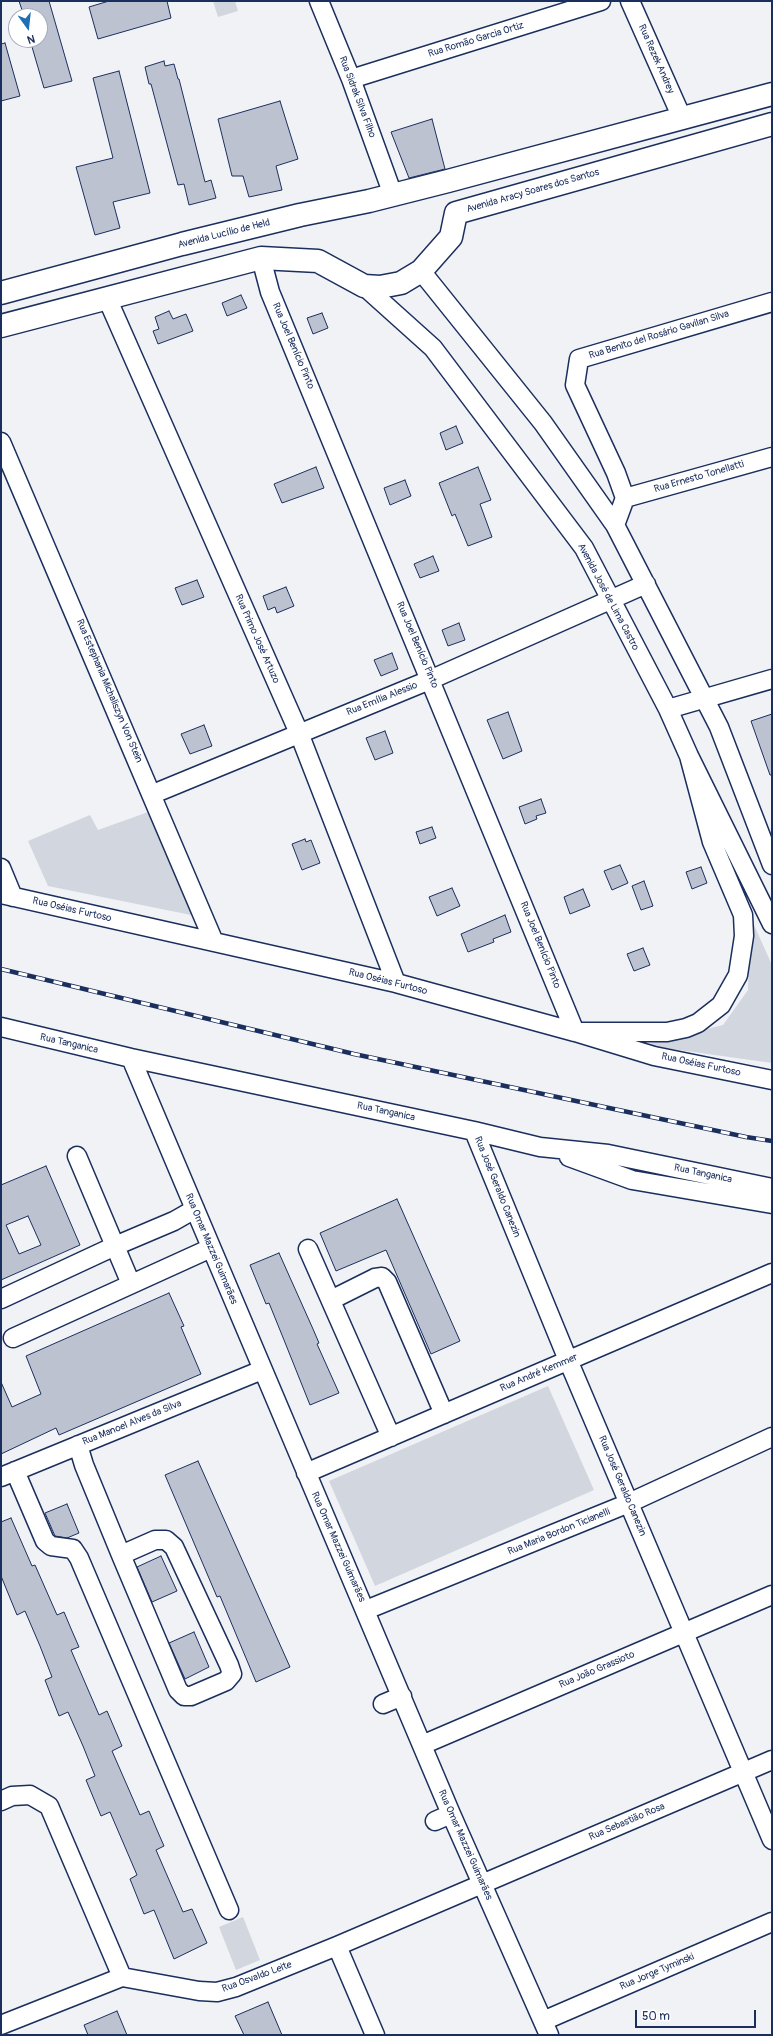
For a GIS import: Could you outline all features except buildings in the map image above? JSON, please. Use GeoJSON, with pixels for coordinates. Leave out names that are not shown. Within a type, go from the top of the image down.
{"type":"FeatureCollection","features":[{"type":"Feature","properties":{"kind":"main road"},"geometry":{"type":"LineString","coordinates":[[456,213],[448,181],[772,94]]}},
{"type":"Feature","properties":{"kind":"main road","name":"Avenida Aracy Soares dos Santos"},"geometry":{"type":"LineString","coordinates":[[261,258],[318,261],[364,286],[380,287],[401,283],[421,271],[450,237],[456,213],[772,124]]}},
{"type":"Feature","properties":{"kind":"main road","name":"Avenida Lucílio de Held"},"geometry":{"type":"LineString","coordinates":[[1,293],[182,244],[448,181]]}},
{"type":"Feature","properties":{"kind":"main road"},"geometry":{"type":"LineString","coordinates":[[1,326],[261,258],[253,228]]}},
{"type":"Feature","properties":{"kind":"street","name":"Rua Sidrak Silva Filho"},"geometry":{"type":"LineString","coordinates":[[319,1],[351,79],[393,195]]}},
{"type":"Feature","properties":{"kind":"street","name":"Rua Romão Garcia Ortiz"},"geometry":{"type":"LineString","coordinates":[[351,79],[602,1]]}},
{"type":"Feature","properties":{"kind":"street","name":"Rua Rezek Andrey"},"geometry":{"type":"LineString","coordinates":[[630,1],[682,118]]}},
{"type":"Feature","properties":{"kind":"street","name":"Rua Joel Benício Pinto"},"geometry":{"type":"LineString","coordinates":[[261,258],[270,292],[432,679],[575,1032]]}},
{"type":"Feature","properties":{"kind":"street"},"geometry":{"type":"LineString","coordinates":[[421,271],[543,423],[615,525],[719,727],[748,779],[772,836]]}},
{"type":"Feature","properties":{"kind":"street","name":"Avenida José de Lima Castro"},"geometry":{"type":"LineString","coordinates":[[364,286],[433,348],[584,548],[668,709],[769,917]]}},
{"type":"Feature","properties":{"kind":"street","name":"Rua Primo José Artuzo"},"geometry":{"type":"LineString","coordinates":[[107,298],[298,733],[396,983]]}},
{"type":"Feature","properties":{"kind":"street","name":"Rua Benito del Rosário Gavilan Silva"},"geometry":{"type":"LineString","coordinates":[[625,498],[616,473],[575,385],[579,359],[772,302]]}},
{"type":"Feature","properties":{"kind":"street","name":"Rua Estephania Michaliszyn Von Stein"},"geometry":{"type":"LineString","coordinates":[[1,442],[153,794],[214,942]]}},
{"type":"Feature","properties":{"kind":"street","name":"Rua Ernesto Tonellatti"},"geometry":{"type":"LineString","coordinates":[[625,498],[772,456]]}},
{"type":"Feature","properties":{"kind":"street"},"geometry":{"type":"LineString","coordinates":[[615,525],[625,498]]}},
{"type":"Feature","properties":{"kind":"street","name":"Rua Emília Alessio"},"geometry":{"type":"LineString","coordinates":[[153,794],[432,679],[611,601],[646,584]]}},
{"type":"Feature","properties":{"kind":"street"},"geometry":{"type":"LineString","coordinates":[[668,709],[705,700],[772,679]]}},
{"type":"Feature","properties":{"kind":"street"},"geometry":{"type":"LineString","coordinates":[[719,727],[772,865]]}},
{"type":"Feature","properties":{"kind":"street"},"geometry":{"type":"LineString","coordinates":[[575,1032],[667,1032],[686,1028],[698,1023],[721,1005],[738,975],[744,936],[743,915],[712,842],[690,756]]}},
{"type":"Feature","properties":{"kind":"street"},"geometry":{"type":"LineString","coordinates":[[1,868],[7,895]]}},
{"type":"Feature","properties":{"kind":"street","name":"Rua Oséias Furtoso"},"geometry":{"type":"LineString","coordinates":[[7,895],[396,983],[575,1032],[654,1056],[772,1080]]}},
{"type":"Feature","properties":{"kind":"street","name":"Rua Tanganica"},"geometry":{"type":"LineString","coordinates":[[1,1027],[131,1058],[474,1131],[540,1147],[608,1154],[772,1188]]}},
{"type":"Feature","properties":{"kind":"street","name":"Rua Omar Mazzei Guimarães"},"geometry":{"type":"LineString","coordinates":[[131,1058],[262,1370],[402,1696],[422,1745],[443,1817],[483,1884],[546,2028]]}},
{"type":"Feature","properties":{"kind":"street","name":"Rua José Geraldo Canezin"},"geometry":{"type":"LineString","coordinates":[[474,1131],[568,1360],[772,1840]]}},
{"type":"Feature","properties":{"kind":"street"},"geometry":{"type":"LineString","coordinates":[[540,1147],[632,1180],[772,1204]]}},
{"type":"Feature","properties":{"kind":"street"},"geometry":{"type":"LineString","coordinates":[[77,1156],[132,1284]]}},
{"type":"Feature","properties":{"kind":"street"},"geometry":{"type":"LineString","coordinates":[[1,1300],[115,1246],[174,1221],[194,1209]]}},
{"type":"Feature","properties":{"kind":"street"},"geometry":{"type":"LineString","coordinates":[[13,1338],[211,1248]]}},
{"type":"Feature","properties":{"kind":"street"},"geometry":{"type":"LineString","coordinates":[[308,1249],[391,1437]]}},
{"type":"Feature","properties":{"kind":"street","name":"Rua André Kemmer"},"geometry":{"type":"LineString","coordinates":[[306,1473],[772,1272]]}},
{"type":"Feature","properties":{"kind":"street"},"geometry":{"type":"LineString","coordinates":[[331,1300],[375,1278],[382,1277],[387,1282],[444,1414]]}},
{"type":"Feature","properties":{"kind":"street","name":"Rua Manoel Alves da Silva"},"geometry":{"type":"LineString","coordinates":[[8,1474],[262,1370]]}},
{"type":"Feature","properties":{"kind":"street","name":"Rua Maria Bordon Ticianelli"},"geometry":{"type":"LineString","coordinates":[[366,1610],[629,1503],[772,1437]]}},
{"type":"Feature","properties":{"kind":"street"},"geometry":{"type":"LineString","coordinates":[[78,1445],[121,1555],[178,1690],[184,1696],[191,1696],[226,1681],[232,1674],[229,1665],[174,1547],[166,1540],[155,1540],[121,1555]]}},
{"type":"Feature","properties":{"kind":"street"},"geometry":{"type":"LineString","coordinates":[[8,1474],[45,1541],[51,1546],[72,1549],[79,1558],[228,1910]]}},
{"type":"Feature","properties":{"kind":"street","name":"Rua João Grassioto"},"geometry":{"type":"LineString","coordinates":[[422,1745],[772,1595]]}},
{"type":"Feature","properties":{"kind":"street"},"geometry":{"type":"LineString","coordinates":[[382,1704],[402,1696]]}},
{"type":"Feature","properties":{"kind":"street","name":"Rua Sebastião Rosa"},"geometry":{"type":"LineString","coordinates":[[483,1884],[772,1760]]}},
{"type":"Feature","properties":{"kind":"street"},"geometry":{"type":"LineString","coordinates":[[1,1800],[12,1796],[30,1795],[49,1806],[122,1977],[1,2025]]}},
{"type":"Feature","properties":{"kind":"street","name":"Rua Osvaldo Leite"},"geometry":{"type":"LineString","coordinates":[[122,1977],[199,1991],[217,1992],[236,1987],[337,1946],[483,1884]]}},
{"type":"Feature","properties":{"kind":"street","name":"Rua Jorge Tyminski"},"geometry":{"type":"LineString","coordinates":[[546,2028],[772,1922]]}},
{"type":"Feature","properties":{"kind":"street"},"geometry":{"type":"LineString","coordinates":[[337,1946],[375,2035]]}},
{"type":"Feature","properties":{"kind":"shaded area"},"geometry":{"type":"Polygon","coordinates":[[[213,1],[235,1],[238,11],[218,17],[213,1]]]}},
{"type":"Feature","properties":{"kind":"shaded area"},"geometry":{"type":"Polygon","coordinates":[[[151,811],[196,916],[48,886],[28,841],[90,815],[98,830],[151,811]]]}},
{"type":"Feature","properties":{"kind":"shaded area"},"geometry":{"type":"Polygon","coordinates":[[[750,916],[772,965],[772,1063],[644,1045],[723,1025],[748,990],[750,916]]]}},
{"type":"Feature","properties":{"kind":"shaded area"},"geometry":{"type":"Polygon","coordinates":[[[548,1386],[594,1490],[375,1586],[329,1481],[548,1386]]]}},
{"type":"Feature","properties":{"kind":"shaded area"},"geometry":{"type":"Polygon","coordinates":[[[243,1917],[260,1960],[236,1970],[219,1927],[243,1917]]]}},
{"type":"Feature","properties":{"kind":"railway"},"geometry":{"type":"LineString","coordinates":[[1,969],[354,1054],[746,1137],[772,1141]]}}]}
